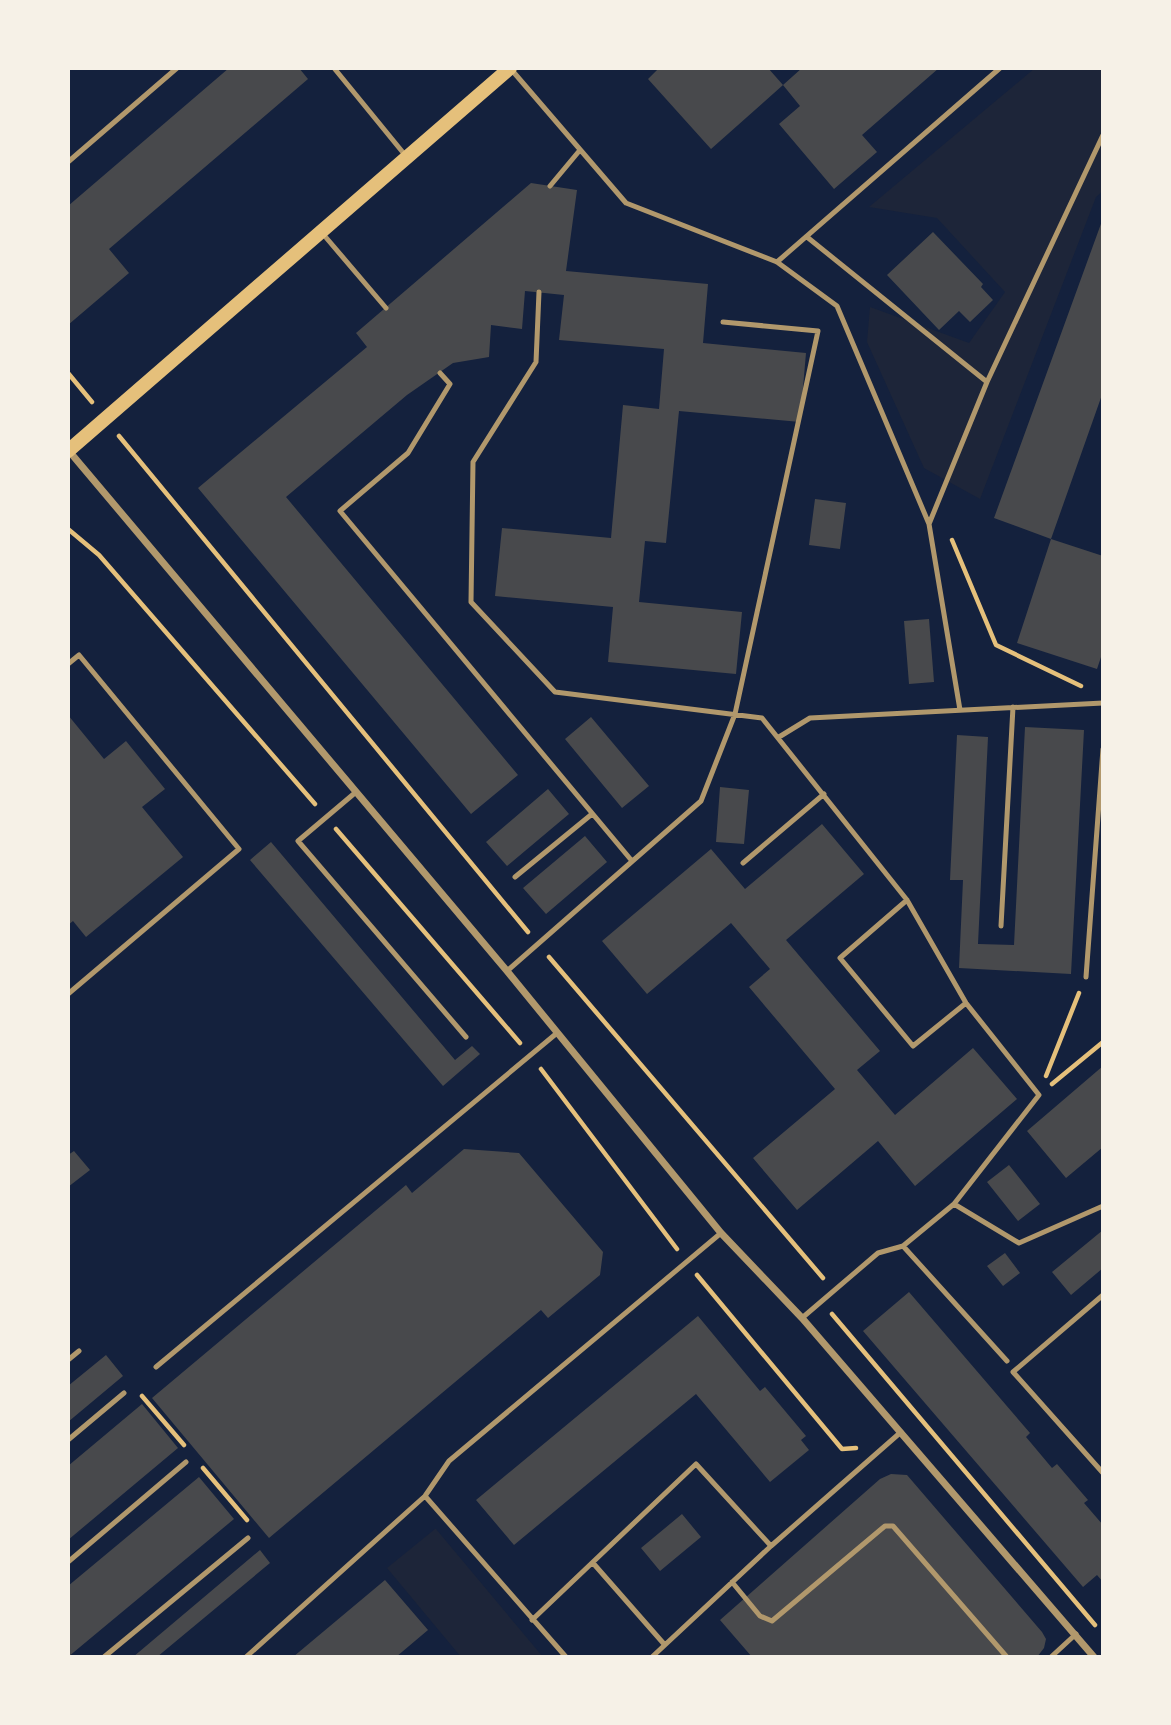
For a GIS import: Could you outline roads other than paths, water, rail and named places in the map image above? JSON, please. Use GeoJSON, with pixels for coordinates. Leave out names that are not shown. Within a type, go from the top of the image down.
{"type":"FeatureCollection","features":[{"type":"Feature","properties":{"kind":"main road"},"geometry":{"type":"LineString","coordinates":[[68,451],[510,68]]}},
{"type":"Feature","properties":{"kind":"street"},"geometry":{"type":"LineString","coordinates":[[68,451],[507,971],[721,1233],[803,1318],[1094,1657]]}},
{"type":"Feature","properties":{"kind":"lane"},"geometry":{"type":"LineString","coordinates":[[68,162],[177,68]]}},
{"type":"Feature","properties":{"kind":"lane"},"geometry":{"type":"LineString","coordinates":[[334,68],[407,157]]}},
{"type":"Feature","properties":{"kind":"lane"},"geometry":{"type":"LineString","coordinates":[[510,68],[626,203],[777,262],[837,306],[929,524],[960,710]]}},
{"type":"Feature","properties":{"kind":"lane"},"geometry":{"type":"LineString","coordinates":[[777,262],[1000,68]]}},
{"type":"Feature","properties":{"kind":"lane"},"geometry":{"type":"LineString","coordinates":[[929,524],[987,382],[1103,135]]}},
{"type":"Feature","properties":{"kind":"lane"},"geometry":{"type":"LineString","coordinates":[[550,186],[580,150]]}},
{"type":"Feature","properties":{"kind":"lane"},"geometry":{"type":"LineString","coordinates":[[321,232],[386,308]]}},
{"type":"Feature","properties":{"kind":"lane"},"geometry":{"type":"LineString","coordinates":[[807,237],[987,382]]}},
{"type":"Feature","properties":{"kind":"lane"},"geometry":{"type":"LineString","coordinates":[[540,292],[536,362],[473,462],[471,602],[555,692],[762,718],[907,900],[966,1003],[1039,1095],[954,1204],[903,1245],[878,1253],[803,1318]]}},
{"type":"Feature","properties":{"kind":"lane"},"geometry":{"type":"LineString","coordinates":[[507,971],[701,802],[735,714],[818,331],[723,322]]}},
{"type":"Feature","properties":{"kind":"lane"},"geometry":{"type":"LineString","coordinates":[[440,373],[450,384],[408,453],[340,512],[632,861]]}},
{"type":"Feature","properties":{"kind":"lane"},"geometry":{"type":"LineString","coordinates":[[68,664],[79,655],[239,849],[68,994]]}},
{"type":"Feature","properties":{"kind":"lane"},"geometry":{"type":"LineString","coordinates":[[779,737],[810,718],[1103,703]]}},
{"type":"Feature","properties":{"kind":"lane"},"geometry":{"type":"LineString","coordinates":[[1001,926],[1013,707]]}},
{"type":"Feature","properties":{"kind":"lane"},"geometry":{"type":"LineString","coordinates":[[1086,978],[1103,749]]}},
{"type":"Feature","properties":{"kind":"lane"},"geometry":{"type":"LineString","coordinates":[[356,792],[298,841],[466,1037]]}},
{"type":"Feature","properties":{"kind":"lane"},"geometry":{"type":"LineString","coordinates":[[743,863],[824,794]]}},
{"type":"Feature","properties":{"kind":"lane"},"geometry":{"type":"LineString","coordinates":[[515,877],[592,814]]}},
{"type":"Feature","properties":{"kind":"lane"},"geometry":{"type":"LineString","coordinates":[[907,900],[840,958],[913,1046],[966,1003]]}},
{"type":"Feature","properties":{"kind":"lane"},"geometry":{"type":"LineString","coordinates":[[156,1367],[557,1033]]}},
{"type":"Feature","properties":{"kind":"lane"},"geometry":{"type":"LineString","coordinates":[[954,1204],[1019,1243],[1103,1206]]}},
{"type":"Feature","properties":{"kind":"lane"},"geometry":{"type":"LineString","coordinates":[[246,1657],[425,1496],[449,1461],[721,1233]]}},
{"type":"Feature","properties":{"kind":"lane"},"geometry":{"type":"LineString","coordinates":[[903,1245],[1007,1362]]}},
{"type":"Feature","properties":{"kind":"lane"},"geometry":{"type":"LineString","coordinates":[[1103,1295],[1013,1372],[1103,1473]]}},
{"type":"Feature","properties":{"kind":"lane"},"geometry":{"type":"LineString","coordinates":[[68,1360],[79,1351]]}},
{"type":"Feature","properties":{"kind":"lane"},"geometry":{"type":"LineString","coordinates":[[68,1440],[124,1393]]}},
{"type":"Feature","properties":{"kind":"lane"},"geometry":{"type":"LineString","coordinates":[[652,1657],[771,1546],[901,1432]]}},
{"type":"Feature","properties":{"kind":"lane"},"geometry":{"type":"LineString","coordinates":[[68,1562],[186,1462]]}},
{"type":"Feature","properties":{"kind":"lane"},"geometry":{"type":"LineString","coordinates":[[532,1620],[696,1464],[771,1546]]}},
{"type":"Feature","properties":{"kind":"lane"},"geometry":{"type":"LineString","coordinates":[[425,1496],[566,1657]]}},
{"type":"Feature","properties":{"kind":"lane"},"geometry":{"type":"LineString","coordinates":[[732,1582],[760,1616],[772,1621],[885,1526],[893,1526],[1006,1656]]}},
{"type":"Feature","properties":{"kind":"lane"},"geometry":{"type":"LineString","coordinates":[[104,1657],[248,1538]]}},
{"type":"Feature","properties":{"kind":"lane"},"geometry":{"type":"LineString","coordinates":[[593,1563],[664,1644]]}},
{"type":"Feature","properties":{"kind":"lane"},"geometry":{"type":"LineString","coordinates":[[1051,1657],[1076,1634]]}}]}
